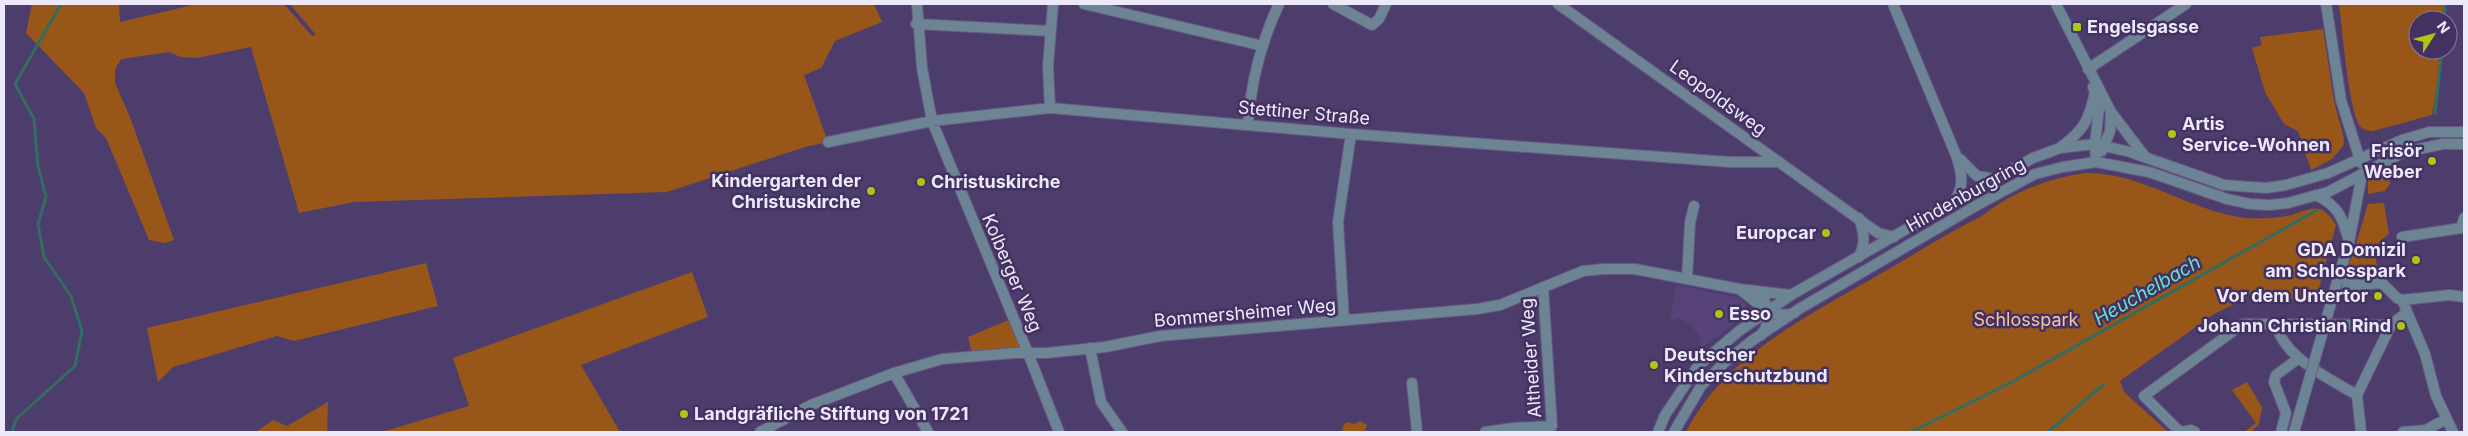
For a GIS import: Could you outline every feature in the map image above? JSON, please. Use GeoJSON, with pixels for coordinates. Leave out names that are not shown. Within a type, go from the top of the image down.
{"type":"FeatureCollection","features":[{"type":"Feature","properties":{"kind":"street","name":"Kolberger Weg"},"geometry":{"type":"LineString","coordinates":[[916,4],[916,24],[932,121],[1059,432]]}},
{"type":"Feature","properties":{"kind":"street"},"geometry":{"type":"LineString","coordinates":[[1050,108],[1048,66],[1053,4]]}},
{"type":"Feature","properties":{"kind":"street"},"geometry":{"type":"LineString","coordinates":[[1084,4],[1263,46]]}},
{"type":"Feature","properties":{"kind":"street"},"geometry":{"type":"LineString","coordinates":[[1248,124],[1253,82],[1263,46],[1279,4]]}},
{"type":"Feature","properties":{"kind":"street"},"geometry":{"type":"LineString","coordinates":[[1333,4],[1370,25],[1377,22],[1386,4]]}},
{"type":"Feature","properties":{"kind":"street","name":"Leopoldsweg"},"geometry":{"type":"LineString","coordinates":[[1558,4],[1878,233],[1894,237]]}},
{"type":"Feature","properties":{"kind":"street"},"geometry":{"type":"LineString","coordinates":[[1893,4],[1956,155],[1963,178],[1960,192],[1954,202]]}},
{"type":"Feature","properties":{"kind":"street"},"geometry":{"type":"LineString","coordinates":[[2056,4],[2111,112],[2146,158]]}},
{"type":"Feature","properties":{"kind":"street"},"geometry":{"type":"LineString","coordinates":[[2090,74],[2186,4]]}},
{"type":"Feature","properties":{"kind":"street"},"geometry":{"type":"LineString","coordinates":[[2294,432],[2349,242],[2362,174],[2360,159],[2341,100],[2326,4]]}},
{"type":"Feature","properties":{"kind":"street"},"geometry":{"type":"LineString","coordinates":[[916,24],[1050,31]]}},
{"type":"Feature","properties":{"kind":"street"},"geometry":{"type":"LineString","coordinates":[[2090,74],[2099,108],[2100,145],[2096,162]]}},
{"type":"Feature","properties":{"kind":"street"},"geometry":{"type":"LineString","coordinates":[[2060,148],[2083,128],[2089,117],[2094,93]]}},
{"type":"Feature","properties":{"kind":"street","name":"Stettiner Straße"},"geometry":{"type":"LineString","coordinates":[[828,142],[932,121],[1050,108],[1351,134],[1730,162],[1779,162]]}},
{"type":"Feature","properties":{"kind":"street"},"geometry":{"type":"LineString","coordinates":[[2100,145],[2110,132],[2111,112]]}},
{"type":"Feature","properties":{"kind":"street","name":"Hindenburgring"},"geometry":{"type":"LineString","coordinates":[[1658,432],[1665,415],[1698,366],[1746,326],[1791,295],[2033,158],[2060,148],[2100,145],[2146,158],[2224,185],[2266,188],[2286,185],[2328,173],[2360,159],[2385,145],[2429,132],[2464,132]]}},
{"type":"Feature","properties":{"kind":"street"},"geometry":{"type":"LineString","coordinates":[[1344,320],[1338,222],[1351,134]]}},
{"type":"Feature","properties":{"kind":"street","name":"Hindenburgring"},"geometry":{"type":"LineString","coordinates":[[1674,432],[1701,386],[1724,362],[1760,336],[1794,313],[1979,204],[2035,174],[2096,162],[2149,172],[2220,197],[2250,204],[2279,204],[2316,196],[2335,189],[2404,152],[2443,144],[2464,144]]}},
{"type":"Feature","properties":{"kind":"street"},"geometry":{"type":"LineString","coordinates":[[1956,155],[1977,176],[1994,179]]}},
{"type":"Feature","properties":{"kind":"street"},"geometry":{"type":"LineString","coordinates":[[2316,196],[2325,200],[2342,217],[2349,242]]}},
{"type":"Feature","properties":{"kind":"street"},"geometry":{"type":"LineString","coordinates":[[1687,279],[1690,223],[1694,206]]}},
{"type":"Feature","properties":{"kind":"street"},"geometry":{"type":"LineString","coordinates":[[1859,218],[1865,236],[1864,247],[1859,257]]}},
{"type":"Feature","properties":{"kind":"street"},"geometry":{"type":"LineString","coordinates":[[2402,236],[2461,228],[2464,218]]}},
{"type":"Feature","properties":{"kind":"street","name":"Bommersheimer Weg"},"geometry":{"type":"LineString","coordinates":[[760,432],[811,406],[894,373],[942,360],[1046,353],[1090,348],[1160,336],[1485,308],[1500,305],[1583,271],[1635,269],[1739,289],[1791,295]]}},
{"type":"Feature","properties":{"kind":"street"},"geometry":{"type":"LineString","coordinates":[[2337,282],[2356,285],[2382,283],[2397,298],[2402,300],[2450,295],[2464,297]]}},
{"type":"Feature","properties":{"kind":"street","name":"Altheider Weg"},"geometry":{"type":"LineString","coordinates":[[1485,432],[1512,428],[1552,426],[1543,288]]}},
{"type":"Feature","properties":{"kind":"street"},"geometry":{"type":"LineString","coordinates":[[1739,289],[1768,311],[1779,315],[1794,313]]}},
{"type":"Feature","properties":{"kind":"street"},"geometry":{"type":"LineString","coordinates":[[1752,290],[1763,298],[1768,311],[1766,329],[1760,336]]}},
{"type":"Feature","properties":{"kind":"street"},"geometry":{"type":"LineString","coordinates":[[2402,300],[2425,354],[2436,396],[2453,432]]}},
{"type":"Feature","properties":{"kind":"street"},"geometry":{"type":"LineString","coordinates":[[1746,326],[1754,314],[1755,303]]}},
{"type":"Feature","properties":{"kind":"street"},"geometry":{"type":"LineString","coordinates":[[2361,432],[2357,395],[2392,325],[2406,313]]}},
{"type":"Feature","properties":{"kind":"street"},"geometry":{"type":"LineString","coordinates":[[2276,323],[2278,332],[2299,358],[2314,370],[2357,395]]}},
{"type":"Feature","properties":{"kind":"street"},"geometry":{"type":"LineString","coordinates":[[2195,432],[2192,430],[2182,432],[2178,430],[2144,396],[2242,324],[2392,325]]}},
{"type":"Feature","properties":{"kind":"street"},"geometry":{"type":"LineString","coordinates":[[1090,348],[1100,402],[1122,432]]}},
{"type":"Feature","properties":{"kind":"street"},"geometry":{"type":"LineString","coordinates":[[2281,432],[2286,413],[2274,382],[2276,375],[2299,358]]}},
{"type":"Feature","properties":{"kind":"street"},"geometry":{"type":"LineString","coordinates":[[894,373],[928,432]]}},
{"type":"Feature","properties":{"kind":"street"},"geometry":{"type":"LineString","coordinates":[[1412,384],[1417,432]]}},
{"type":"Feature","properties":{"kind":"street"},"geometry":{"type":"LineString","coordinates":[[2403,432],[2426,430],[2446,419]]}},
{"type":"Feature","properties":{"kind":"shaded area"},"geometry":{"type":"Polygon","coordinates":[[[1676,285],[1739,298],[1746,304],[1748,312],[1702,348],[1699,343],[1702,340],[1691,325],[1679,318],[1670,321],[1676,285]]]}},
{"type":"Feature","properties":{"kind":"green space"},"geometry":{"type":"Polygon","coordinates":[[[32,4],[119,4],[120,22],[197,4],[284,4],[312,36],[316,35],[290,4],[874,4],[882,22],[835,41],[821,68],[804,75],[828,142],[805,147],[667,192],[354,202],[299,213],[251,47],[197,58],[180,57],[170,52],[121,59],[115,70],[115,83],[130,117],[174,240],[165,243],[149,240],[106,138],[96,128],[84,93],[26,33],[32,4]]]}},
{"type":"Feature","properties":{"kind":"green space"},"geometry":{"type":"Polygon","coordinates":[[[2339,4],[2444,4],[2444,10],[2408,10],[2408,60],[2439,60],[2438,83],[2432,115],[2373,131],[2366,130],[2360,126],[2352,104],[2339,4]]]}},
{"type":"Feature","properties":{"kind":"green space"},"geometry":{"type":"Polygon","coordinates":[[[2323,29],[2334,101],[2344,138],[2343,146],[2332,159],[2311,170],[2298,131],[2284,124],[2265,92],[2252,48],[2262,45],[2260,37],[2323,29]]]}},
{"type":"Feature","properties":{"kind":"green space"},"geometry":{"type":"Polygon","coordinates":[[[2388,167],[2390,184],[2385,191],[2368,194],[2368,180],[2375,173],[2388,167]]]}},
{"type":"Feature","properties":{"kind":"green space","name":"Schlosspark"},"geometry":{"type":"Polygon","coordinates":[[[2085,173],[2106,174],[2126,179],[2204,208],[2245,218],[2282,217],[2316,208],[2323,210],[2336,225],[2315,303],[2256,293],[2214,314],[2120,381],[2124,392],[2168,432],[1686,432],[1702,405],[1722,381],[1746,359],[1798,322],[1982,216],[2005,200],[2044,183],[2085,173]]]}},
{"type":"Feature","properties":{"kind":"green space"},"geometry":{"type":"Polygon","coordinates":[[[2384,203],[2389,234],[2377,247],[2378,274],[2360,279],[2343,274],[2352,257],[2368,204],[2384,203]]]}},
{"type":"Feature","properties":{"kind":"green space"},"geometry":{"type":"Polygon","coordinates":[[[426,263],[438,306],[294,341],[277,336],[173,367],[158,382],[147,328],[426,263]]]}},
{"type":"Feature","properties":{"kind":"green space"},"geometry":{"type":"Polygon","coordinates":[[[692,272],[708,317],[581,365],[620,432],[382,432],[469,406],[453,358],[692,272]]]}},
{"type":"Feature","properties":{"kind":"green space"},"geometry":{"type":"Polygon","coordinates":[[[1013,318],[1028,353],[973,358],[968,337],[1013,318]]]}},
{"type":"Feature","properties":{"kind":"green space"},"geometry":{"type":"Polygon","coordinates":[[[2247,382],[2262,407],[2259,424],[2251,432],[2244,432],[2256,423],[2232,390],[2247,382]]]}},
{"type":"Feature","properties":{"kind":"green space"},"geometry":{"type":"Polygon","coordinates":[[[328,402],[327,432],[256,432],[273,420],[287,426],[328,402]]]}},
{"type":"Feature","properties":{"kind":"green space"},"geometry":{"type":"Polygon","coordinates":[[[1360,421],[1367,425],[1364,432],[1342,431],[1344,424],[1348,422],[1354,424],[1360,421]]]}},
{"type":"Feature","properties":{"kind":"waterway"},"geometry":{"type":"LineString","coordinates":[[12,432],[16,419],[75,366],[82,331],[71,296],[44,257],[38,224],[46,197],[38,166],[34,119],[15,84],[61,4]]}},
{"type":"Feature","properties":{"kind":"waterway","name":"Heuchelbach"},"geometry":{"type":"LineString","coordinates":[[2445,4],[2445,10]]}},
{"type":"Feature","properties":{"kind":"waterway","name":"Heuchelbach"},"geometry":{"type":"LineString","coordinates":[[2435,113],[2441,60]]}},
{"type":"Feature","properties":{"kind":"waterway","name":"Heuchelbach"},"geometry":{"type":"LineString","coordinates":[[1911,432],[2014,381],[2317,210]]}},
{"type":"Feature","properties":{"kind":"waterway"},"geometry":{"type":"LineString","coordinates":[[2048,432],[2104,384]]}},
{"type":"Feature","properties":{"kind":"place","name":"Engelsgasse"},"geometry":{"type":"Point","coordinates":[2077,27]}},
{"type":"Feature","properties":{"kind":"place","name":"Artis Service-Wohnen"},"geometry":{"type":"Point","coordinates":[2172,134]}},
{"type":"Feature","properties":{"kind":"place","name":"Frisör Weber"},"geometry":{"type":"Point","coordinates":[2432,161]}},
{"type":"Feature","properties":{"kind":"place","name":"Christuskirche"},"geometry":{"type":"Point","coordinates":[921,182]}},
{"type":"Feature","properties":{"kind":"place","name":"Kindergarten der Christuskirche"},"geometry":{"type":"Point","coordinates":[871,191]}},
{"type":"Feature","properties":{"kind":"place","name":"Europcar"},"geometry":{"type":"Point","coordinates":[1826,233]}},
{"type":"Feature","properties":{"kind":"place","name":"GDA Domizil am Schlosspark"},"geometry":{"type":"Point","coordinates":[2416,260]}},
{"type":"Feature","properties":{"kind":"place","name":"Vor dem Untertor"},"geometry":{"type":"Point","coordinates":[2378,296]}},
{"type":"Feature","properties":{"kind":"place","name":"Esso"},"geometry":{"type":"Point","coordinates":[1719,314]}},
{"type":"Feature","properties":{"kind":"place","name":"Johann Christian Rind"},"geometry":{"type":"Point","coordinates":[2401,326]}},
{"type":"Feature","properties":{"kind":"place","name":"Deutscher Kinderschutzbund"},"geometry":{"type":"Point","coordinates":[1654,365]}},
{"type":"Feature","properties":{"kind":"place","name":"Landgräfliche Stiftung von 1721"},"geometry":{"type":"Point","coordinates":[684,414]}}]}
